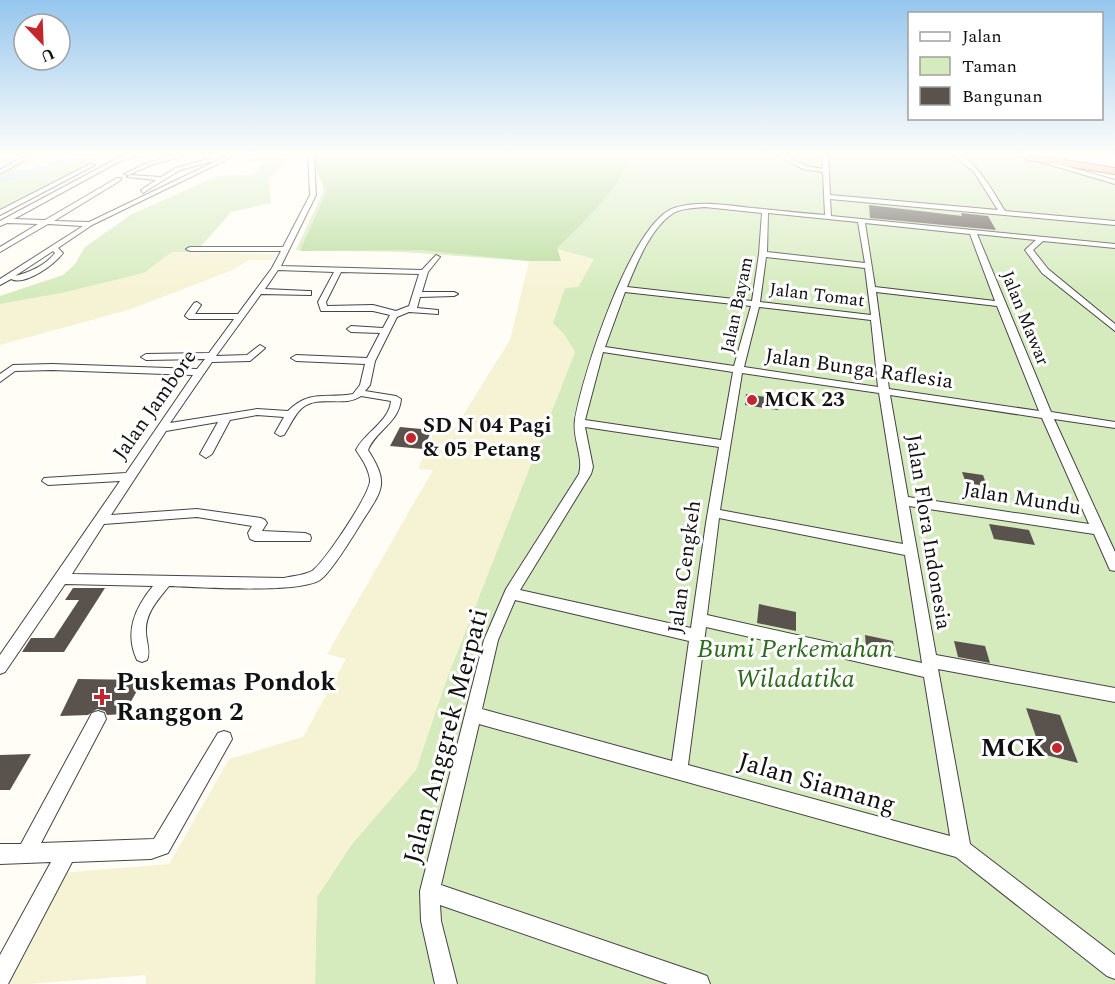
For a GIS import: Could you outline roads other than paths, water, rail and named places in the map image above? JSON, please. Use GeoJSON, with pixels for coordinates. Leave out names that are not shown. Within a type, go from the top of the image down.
{"type":"FeatureCollection","features":[{"type":"Feature","properties":{"kind":"street"},"geometry":{"type":"LineString","coordinates":[[0,213],[25,200]]}},
{"type":"Feature","properties":{"kind":"street"},"geometry":{"type":"LineString","coordinates":[[3,223],[45,200]]}},
{"type":"Feature","properties":{"kind":"street"},"geometry":{"type":"LineString","coordinates":[[0,250],[82,200]]}},
{"type":"Feature","properties":{"kind":"street"},"geometry":{"type":"LineString","coordinates":[[118,209],[128,200]]}},
{"type":"Feature","properties":{"kind":"street"},"geometry":{"type":"LineString","coordinates":[[0,283],[24,276],[51,262],[59,253],[54,248],[90,224],[138,200]]}},
{"type":"Feature","properties":{"kind":"street","name":"Jalan Jambore"},"geometry":{"type":"LineString","coordinates":[[0,667],[62,579],[200,372],[276,268],[311,200]]}},
{"type":"Feature","properties":{"kind":"street"},"geometry":{"type":"LineString","coordinates":[[828,216],[829,200]]}},
{"type":"Feature","properties":{"kind":"street"},"geometry":{"type":"LineString","coordinates":[[864,200],[1115,223]]}},
{"type":"Feature","properties":{"kind":"street"},"geometry":{"type":"LineString","coordinates":[[994,200],[1002,212]]}},
{"type":"Feature","properties":{"kind":"street"},"geometry":{"type":"LineString","coordinates":[[901,203],[904,211]]}},
{"type":"Feature","properties":{"kind":"street","name":"Jalan Anggrek Merpati"},"geometry":{"type":"LineString","coordinates":[[430,900],[491,640],[511,593],[585,474],[587,467],[580,423],[599,349],[647,236],[668,214],[688,207],[705,205],[861,220],[909,222],[988,234]]}},
{"type":"Feature","properties":{"kind":"street","name":"Jalan Bayam"},"geometry":{"type":"LineString","coordinates":[[738,370],[756,304],[763,254],[765,211]]}},
{"type":"Feature","properties":{"kind":"street","name":"Jalan Flora Indonesia"},"geometry":{"type":"LineString","coordinates":[[861,220],[869,266],[884,392],[961,849]]}},
{"type":"Feature","properties":{"kind":"street"},"geometry":{"type":"LineString","coordinates":[[3,223],[90,224]]}},
{"type":"Feature","properties":{"kind":"street","name":"Jalan Mawar"},"geometry":{"type":"LineString","coordinates":[[973,232],[1022,358],[1048,414],[1074,480],[1115,566]]}},
{"type":"Feature","properties":{"kind":"street"},"geometry":{"type":"LineString","coordinates":[[988,234],[1115,246]]}},
{"type":"Feature","properties":{"kind":"street"},"geometry":{"type":"LineString","coordinates":[[988,234],[1023,247],[1046,271],[1115,328]]}},
{"type":"Feature","properties":{"kind":"street"},"geometry":{"type":"LineString","coordinates":[[1023,247],[1041,239]]}},
{"type":"Feature","properties":{"kind":"street"},"geometry":{"type":"LineString","coordinates":[[190,249],[286,249]]}},
{"type":"Feature","properties":{"kind":"street"},"geometry":{"type":"LineString","coordinates":[[763,254],[869,266]]}},
{"type":"Feature","properties":{"kind":"street"},"geometry":{"type":"LineString","coordinates":[[339,269],[322,302],[324,309],[373,308],[396,314],[413,308],[424,272],[436,257]]}},
{"type":"Feature","properties":{"kind":"street"},"geometry":{"type":"LineString","coordinates":[[276,268],[424,272]]}},
{"type":"Feature","properties":{"kind":"street"},"geometry":{"type":"LineString","coordinates":[[268,280],[281,280]]}},
{"type":"Feature","properties":{"kind":"street","name":"Jalan Tomat"},"geometry":{"type":"LineString","coordinates":[[624,289],[875,318]]}},
{"type":"Feature","properties":{"kind":"street"},"geometry":{"type":"LineString","coordinates":[[872,289],[1001,304]]}},
{"type":"Feature","properties":{"kind":"street"},"geometry":{"type":"LineString","coordinates":[[259,291],[308,293]]}},
{"type":"Feature","properties":{"kind":"street"},"geometry":{"type":"LineString","coordinates":[[417,295],[454,294]]}},
{"type":"Feature","properties":{"kind":"street"},"geometry":{"type":"LineString","coordinates":[[196,305],[189,316],[241,317]]}},
{"type":"Feature","properties":{"kind":"street"},"geometry":{"type":"LineString","coordinates":[[409,310],[435,312]]}},
{"type":"Feature","properties":{"kind":"street"},"geometry":{"type":"LineString","coordinates":[[280,433],[291,414],[303,402],[312,398],[352,398],[360,393],[366,383],[370,362],[384,331],[396,314]]}},
{"type":"Feature","properties":{"kind":"street"},"geometry":{"type":"LineString","coordinates":[[351,329],[384,331]]}},
{"type":"Feature","properties":{"kind":"street"},"geometry":{"type":"LineString","coordinates":[[146,357],[250,358],[260,348]]}},
{"type":"Feature","properties":{"kind":"street","name":"Jalan Bunga Raflesia"},"geometry":{"type":"LineString","coordinates":[[599,349],[1115,425]]}},
{"type":"Feature","properties":{"kind":"street"},"geometry":{"type":"LineString","coordinates":[[296,358],[370,362]]}},
{"type":"Feature","properties":{"kind":"street"},"geometry":{"type":"LineString","coordinates":[[0,369],[108,367],[200,372]]}},
{"type":"Feature","properties":{"kind":"street"},"geometry":{"type":"LineString","coordinates":[[0,379],[14,368]]}},
{"type":"Feature","properties":{"kind":"street","name":"Jalan Cengkeh"},"geometry":{"type":"LineString","coordinates":[[679,771],[698,619],[738,370]]}},
{"type":"Feature","properties":{"kind":"street"},"geometry":{"type":"LineString","coordinates":[[62,579],[284,583],[311,579],[318,573],[375,489],[375,474],[362,450],[364,443],[377,433],[396,405],[396,399],[360,393]]}},
{"type":"Feature","properties":{"kind":"street"},"geometry":{"type":"LineString","coordinates":[[163,428],[257,412],[291,414]]}},
{"type":"Feature","properties":{"kind":"street"},"geometry":{"type":"LineString","coordinates":[[206,454],[225,419]]}},
{"type":"Feature","properties":{"kind":"street"},"geometry":{"type":"LineString","coordinates":[[580,423],[726,444]]}},
{"type":"Feature","properties":{"kind":"street"},"geometry":{"type":"LineString","coordinates":[[48,481],[129,477]]}},
{"type":"Feature","properties":{"kind":"street","name":"Jalan Mundu"},"geometry":{"type":"LineString","coordinates":[[904,501],[1098,530]]}},
{"type":"Feature","properties":{"kind":"street"},"geometry":{"type":"LineString","coordinates":[[101,520],[197,513],[261,523],[254,533],[255,536],[305,538]]}},
{"type":"Feature","properties":{"kind":"street"},"geometry":{"type":"LineString","coordinates":[[714,513],[912,551]]}},
{"type":"Feature","properties":{"kind":"street"},"geometry":{"type":"LineString","coordinates":[[142,655],[138,637],[138,621],[150,599],[166,580]]}},
{"type":"Feature","properties":{"kind":"street"},"geometry":{"type":"LineString","coordinates":[[511,593],[696,636]]}},
{"type":"Feature","properties":{"kind":"street"},"geometry":{"type":"LineString","coordinates":[[698,619],[930,666],[1115,695]]}},
{"type":"Feature","properties":{"kind":"street","name":"Jalan Siamang"},"geometry":{"type":"LineString","coordinates":[[472,714],[961,849],[1115,968]]}},
{"type":"Feature","properties":{"kind":"street"},"geometry":{"type":"LineString","coordinates":[[26,853],[98,719]]}},
{"type":"Feature","properties":{"kind":"street"},"geometry":{"type":"LineString","coordinates":[[0,854],[151,850],[161,846],[224,739]]}},
{"type":"Feature","properties":{"kind":"street"},"geometry":{"type":"LineString","coordinates":[[0,975],[67,852]]}},
{"type":"Feature","properties":{"kind":"street"},"geometry":{"type":"LineString","coordinates":[[446,984],[430,900],[699,984]]}},
{"type":"Feature","properties":{"kind":"place","name":"MCK 23"},"geometry":{"type":"Point","coordinates":[752,400]}},
{"type":"Feature","properties":{"kind":"place","name":"SD N 04 Pagi & 05 Petang"},"geometry":{"type":"Point","coordinates":[411,438]}},
{"type":"Feature","properties":{"kind":"place","name":"Puskemas Pondok Ranggon 2"},"geometry":{"type":"Point","coordinates":[102,697]}},
{"type":"Feature","properties":{"kind":"place","name":"MCK"},"geometry":{"type":"Point","coordinates":[1057,748]}},
{"type":"Feature","properties":{"kind":"park label","name":"Bumi Perkemahan Wiladatika"},"geometry":{"type":"Point","coordinates":[795,664]}}]}
